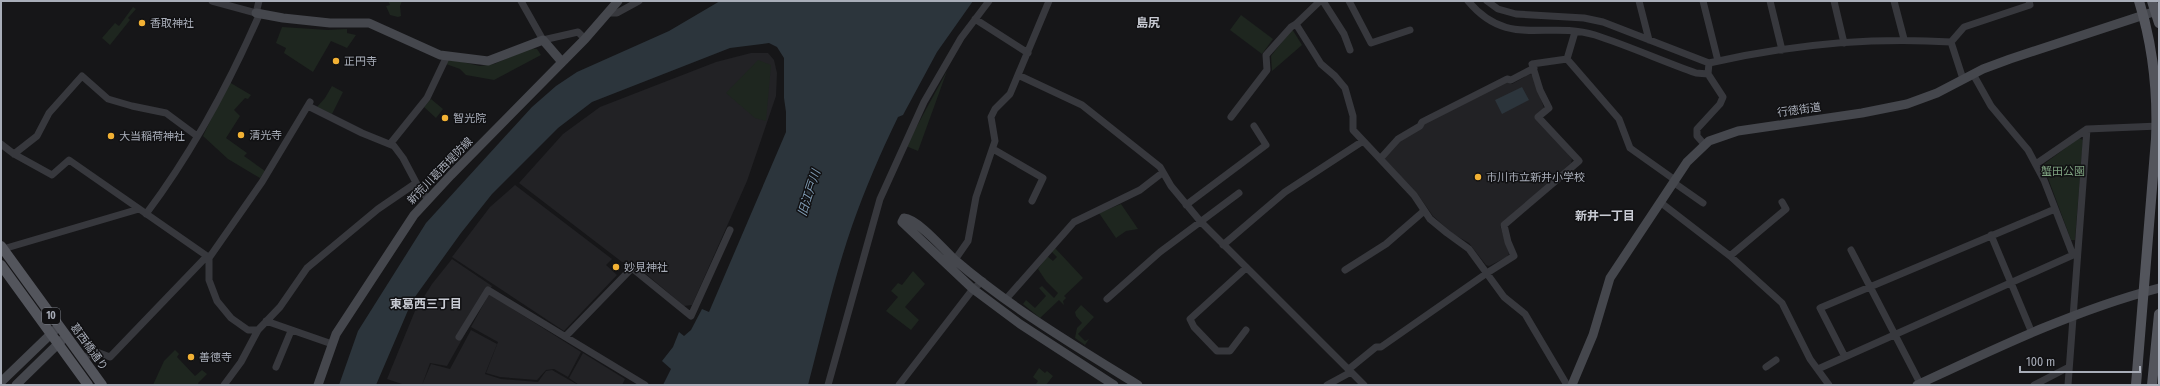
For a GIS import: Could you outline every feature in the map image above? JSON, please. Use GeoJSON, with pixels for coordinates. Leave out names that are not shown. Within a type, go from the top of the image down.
{"type":"FeatureCollection","features":[{"type":"Feature","properties":{"kind":"main road"},"geometry":{"type":"LineString","coordinates":[[2136,385],[2158,126],[2153,64],[2139,1]]}},
{"type":"Feature","properties":{"kind":"main road"},"geometry":{"type":"LineString","coordinates":[[2152,1],[2157,11],[2159,23]]}},
{"type":"Feature","properties":{"kind":"main road","name":"葛西橋通り"},"geometry":{"type":"LineString","coordinates":[[2,248],[102,385]]}},
{"type":"Feature","properties":{"kind":"main road","name":"葛西橋通り"},"geometry":{"type":"LineString","coordinates":[[1,265],[88,385]]}},
{"type":"Feature","properties":{"kind":"main road"},"geometry":{"type":"LineString","coordinates":[[2152,385],[2159,314]]}},
{"type":"Feature","properties":{"kind":"street"},"geometry":{"type":"LineString","coordinates":[[212,1],[258,13],[330,23],[369,23],[447,56],[488,61],[544,40],[578,32],[585,39]]}},
{"type":"Feature","properties":{"kind":"street"},"geometry":{"type":"LineString","coordinates":[[146,214],[184,162],[230,75],[258,13],[259,1]]}},
{"type":"Feature","properties":{"kind":"street"},"geometry":{"type":"LineString","coordinates":[[521,1],[544,40],[562,62]]}},
{"type":"Feature","properties":{"kind":"street","name":"新荒川葛西堤防線"},"geometry":{"type":"LineString","coordinates":[[318,385],[332,344],[346,318],[405,228],[428,199],[610,13],[618,1]]}},
{"type":"Feature","properties":{"kind":"street"},"geometry":{"type":"LineString","coordinates":[[610,13],[617,13],[639,1]]}},
{"type":"Feature","properties":{"kind":"street"},"geometry":{"type":"LineString","coordinates":[[828,385],[880,199],[924,102],[961,38],[989,1]]}},
{"type":"Feature","properties":{"kind":"street"},"geometry":{"type":"LineString","coordinates":[[953,263],[968,241],[976,197],[995,141],[991,117],[995,108],[1010,94],[1049,1]]}},
{"type":"Feature","properties":{"kind":"street"},"geometry":{"type":"LineString","coordinates":[[1230,117],[1267,70],[1266,55],[1291,26],[1296,24],[1322,1],[1344,34],[1350,50]]}},
{"type":"Feature","properties":{"kind":"street"},"geometry":{"type":"LineString","coordinates":[[1349,1],[1371,43],[1410,30]]}},
{"type":"Feature","properties":{"kind":"street"},"geometry":{"type":"LineString","coordinates":[[1468,1],[1486,19],[1505,28],[1575,32],[1595,35],[1696,73],[1708,74]]}},
{"type":"Feature","properties":{"kind":"street"},"geometry":{"type":"LineString","coordinates":[[1487,1],[1498,9],[1516,14],[1591,19],[1709,63],[1782,50],[1844,43],[1904,39],[1951,42]]}},
{"type":"Feature","properties":{"kind":"street"},"geometry":{"type":"LineString","coordinates":[[1639,1],[1649,40]]}},
{"type":"Feature","properties":{"kind":"street"},"geometry":{"type":"LineString","coordinates":[[1703,1],[1718,61]]}},
{"type":"Feature","properties":{"kind":"street"},"geometry":{"type":"LineString","coordinates":[[1770,1],[1782,50]]}},
{"type":"Feature","properties":{"kind":"street"},"geometry":{"type":"LineString","coordinates":[[1834,1],[1844,43]]}},
{"type":"Feature","properties":{"kind":"street"},"geometry":{"type":"LineString","coordinates":[[1894,1],[1904,39]]}},
{"type":"Feature","properties":{"kind":"street"},"geometry":{"type":"LineString","coordinates":[[1951,42],[1964,27],[2030,5],[2029,1]]}},
{"type":"Feature","properties":{"kind":"street","name":"行徳街道"},"geometry":{"type":"LineString","coordinates":[[1572,385],[1594,335],[1610,278],[1687,162],[1704,144],[1719,136],[1738,130],[1894,108],[1937,93],[1972,74],[2010,59],[2157,11]]}},
{"type":"Feature","properties":{"kind":"street"},"geometry":{"type":"LineString","coordinates":[[975,19],[1028,53]]}},
{"type":"Feature","properties":{"kind":"street"},"geometry":{"type":"LineString","coordinates":[[1296,24],[1321,64],[1335,76],[1345,88],[1353,116],[1353,130],[1414,195],[1424,211],[1435,224],[1469,249],[1504,297],[1525,314],[1567,385]]}},
{"type":"Feature","properties":{"kind":"street"},"geometry":{"type":"LineString","coordinates":[[1567,59],[1575,32]]}},
{"type":"Feature","properties":{"kind":"street"},"geometry":{"type":"LineString","coordinates":[[1951,42],[1963,79]]}},
{"type":"Feature","properties":{"kind":"street"},"geometry":{"type":"LineString","coordinates":[[390,144],[427,98],[447,56]]}},
{"type":"Feature","properties":{"kind":"street"},"geometry":{"type":"LineString","coordinates":[[1327,385],[1350,371],[1376,347],[1381,347],[1486,273],[1514,256],[1508,242],[1504,225],[1579,161],[1538,117],[1549,108],[1540,90],[1532,64],[1567,59]]}},
{"type":"Feature","properties":{"kind":"street"},"geometry":{"type":"LineString","coordinates":[[1567,59],[1619,119],[1630,148],[1703,203]]}},
{"type":"Feature","properties":{"kind":"street"},"geometry":{"type":"LineString","coordinates":[[1704,144],[1697,136],[1698,129],[1720,104],[1723,97],[1708,74],[1709,63]]}},
{"type":"Feature","properties":{"kind":"street"},"geometry":{"type":"LineString","coordinates":[[1380,159],[1398,139],[1420,126],[1422,122],[1507,79],[1511,80],[1534,68]]}},
{"type":"Feature","properties":{"kind":"street"},"geometry":{"type":"LineString","coordinates":[[1972,74],[1991,106],[2025,145],[2036,164],[2075,255]]}},
{"type":"Feature","properties":{"kind":"street"},"geometry":{"type":"LineString","coordinates":[[1018,75],[1082,105],[1160,167],[1162,173],[1201,222],[1364,385]]}},
{"type":"Feature","properties":{"kind":"street"},"geometry":{"type":"LineString","coordinates":[[14,154],[37,136],[49,113],[82,76],[108,99],[166,113],[197,136]]}},
{"type":"Feature","properties":{"kind":"street"},"geometry":{"type":"LineString","coordinates":[[82,358],[94,351],[110,357],[208,257],[262,182],[309,104],[362,133],[390,144],[402,156],[416,183],[428,199]]}},
{"type":"Feature","properties":{"kind":"street"},"geometry":{"type":"LineString","coordinates":[[1186,205],[1266,146],[1254,126]]}},
{"type":"Feature","properties":{"kind":"street"},"geometry":{"type":"LineString","coordinates":[[2036,164],[2087,129],[2158,126]]}},
{"type":"Feature","properties":{"kind":"street"},"geometry":{"type":"LineString","coordinates":[[2068,385],[2073,315],[2075,255],[2087,129]]}},
{"type":"Feature","properties":{"kind":"street"},"geometry":{"type":"LineString","coordinates":[[1223,245],[1285,192],[1363,141]]}},
{"type":"Feature","properties":{"kind":"street"},"geometry":{"type":"LineString","coordinates":[[1,144],[14,154],[52,176],[69,160],[208,257]]}},
{"type":"Feature","properties":{"kind":"street"},"geometry":{"type":"LineString","coordinates":[[993,148],[1043,178],[1032,201]]}},
{"type":"Feature","properties":{"kind":"street"},"geometry":{"type":"LineString","coordinates":[[1006,299],[1074,222],[1140,190],[1162,173]]}},
{"type":"Feature","properties":{"kind":"street"},"geometry":{"type":"LineString","coordinates":[[224,385],[241,362],[258,330],[280,307],[307,268],[378,209],[416,183]]}},
{"type":"Feature","properties":{"kind":"street"},"geometry":{"type":"LineString","coordinates":[[1107,299],[1160,252],[1239,193]]}},
{"type":"Feature","properties":{"kind":"street"},"geometry":{"type":"LineString","coordinates":[[1660,202],[1730,256],[1782,303],[1818,369],[1829,385]]}},
{"type":"Feature","properties":{"kind":"street"},"geometry":{"type":"LineString","coordinates":[[1730,256],[1786,209],[1782,202]]}},
{"type":"Feature","properties":{"kind":"street"},"geometry":{"type":"LineString","coordinates":[[2,248],[139,209]]}},
{"type":"Feature","properties":{"kind":"street"},"geometry":{"type":"LineString","coordinates":[[1845,357],[1820,308],[2055,209]]}},
{"type":"Feature","properties":{"kind":"street"},"geometry":{"type":"LineString","coordinates":[[1345,270],[1386,244],[1424,211]]}},
{"type":"Feature","properties":{"kind":"street"},"geometry":{"type":"LineString","coordinates":[[1114,385],[1020,324],[973,289],[953,263],[917,226],[904,218],[902,222],[904,226],[953,263],[983,281],[1027,315],[1138,385]]}},
{"type":"Feature","properties":{"kind":"street"},"geometry":{"type":"LineString","coordinates":[[566,336],[632,268],[691,316],[730,230]]}},
{"type":"Feature","properties":{"kind":"street"},"geometry":{"type":"LineString","coordinates":[[1991,235],[2032,333]]}},
{"type":"Feature","properties":{"kind":"street"},"geometry":{"type":"LineString","coordinates":[[1851,250],[1919,385],[2073,315],[2159,288]]}},
{"type":"Feature","properties":{"kind":"street"},"geometry":{"type":"LineString","coordinates":[[1818,369],[2075,255]]}},
{"type":"Feature","properties":{"kind":"street"},"geometry":{"type":"LineString","coordinates":[[208,257],[209,280],[217,302],[236,322],[248,330],[258,330]]}},
{"type":"Feature","properties":{"kind":"street"},"geometry":{"type":"LineString","coordinates":[[1246,268],[1190,319],[1194,327],[1217,351],[1230,351],[1246,330]]}},
{"type":"Feature","properties":{"kind":"street"},"geometry":{"type":"LineString","coordinates":[[899,385],[973,289],[983,281]]}},
{"type":"Feature","properties":{"kind":"street"},"geometry":{"type":"LineString","coordinates":[[459,337],[488,290],[645,385]]}},
{"type":"Feature","properties":{"kind":"street"},"geometry":{"type":"LineString","coordinates":[[266,322],[332,344]]}},
{"type":"Feature","properties":{"kind":"street"},"geometry":{"type":"LineString","coordinates":[[3,378],[59,326]]}},
{"type":"Feature","properties":{"kind":"street"},"geometry":{"type":"LineString","coordinates":[[276,367],[291,331]]}},
{"type":"Feature","properties":{"kind":"street"},"geometry":{"type":"LineString","coordinates":[[16,385],[66,337]]}},
{"type":"Feature","properties":{"kind":"street"},"geometry":{"type":"LineString","coordinates":[[1766,367],[1776,360]]}},
{"type":"Feature","properties":{"kind":"street"},"geometry":{"type":"LineString","coordinates":[[2034,385],[2069,367]]}},
{"type":"Feature","properties":{"kind":"street"},"geometry":{"type":"LineString","coordinates":[[92,371],[107,385]]}},
{"type":"Feature","properties":{"kind":"shaded area"},"geometry":{"type":"Polygon","coordinates":[[[751,53],[768,53],[774,60],[777,73],[776,96],[747,181],[692,305],[684,306],[633,263],[622,262],[519,183],[563,134],[600,107],[716,62],[751,53]]]}},
{"type":"Feature","properties":{"kind":"shaded area","name":"市川市立新井小学校"},"geometry":{"type":"Polygon","coordinates":[[[1530,74],[1533,76],[1544,108],[1534,117],[1554,137],[1572,159],[1571,163],[1500,225],[1509,254],[1507,257],[1489,266],[1486,265],[1469,243],[1453,234],[1433,216],[1416,192],[1385,160],[1385,156],[1400,140],[1425,123],[1507,82],[1512,84],[1530,74]]]}},
{"type":"Feature","properties":{"kind":"shaded area"},"geometry":{"type":"Polygon","coordinates":[[[515,185],[612,259],[606,265],[617,275],[564,331],[452,257],[490,207],[515,185]]]}},
{"type":"Feature","properties":{"kind":"shaded area"},"geometry":{"type":"Polygon","coordinates":[[[452,259],[492,286],[447,366],[430,363],[422,385],[405,385],[387,379],[415,311],[432,284],[452,259]]]}},
{"type":"Feature","properties":{"kind":"shaded area"},"geometry":{"type":"Polygon","coordinates":[[[489,294],[581,352],[568,377],[554,369],[546,370],[537,380],[500,377],[486,373],[498,342],[471,327],[489,294]]]}},
{"type":"Feature","properties":{"kind":"shaded area"},"geometry":{"type":"Polygon","coordinates":[[[471,330],[497,344],[485,374],[501,379],[538,382],[546,371],[552,370],[578,385],[422,385],[431,364],[450,369],[471,330]]]}},
{"type":"Feature","properties":{"kind":"shaded area"},"geometry":{"type":"Polygon","coordinates":[[[583,353],[625,379],[622,385],[579,385],[569,378],[583,353]]]}},
{"type":"Feature","properties":{"kind":"green space"},"geometry":{"type":"Polygon","coordinates":[[[388,1],[402,1],[400,6],[401,16],[398,17],[390,15],[386,6],[390,5],[388,1]]]}},
{"type":"Feature","properties":{"kind":"green space"},"geometry":{"type":"Polygon","coordinates":[[[133,7],[136,9],[128,18],[130,20],[110,45],[102,38],[115,23],[119,26],[133,7]]]}},
{"type":"Feature","properties":{"kind":"green space"},"geometry":{"type":"Polygon","coordinates":[[[1241,15],[1273,39],[1262,54],[1230,30],[1241,15]]]}},
{"type":"Feature","properties":{"kind":"green space"},"geometry":{"type":"Polygon","coordinates":[[[282,27],[328,30],[347,29],[347,33],[356,35],[347,48],[331,41],[313,72],[284,53],[286,48],[276,43],[282,27]]]}},
{"type":"Feature","properties":{"kind":"green space"},"geometry":{"type":"Polygon","coordinates":[[[1292,29],[1302,45],[1272,71],[1271,56],[1292,29]]]}},
{"type":"Feature","properties":{"kind":"green space"},"geometry":{"type":"Polygon","coordinates":[[[531,48],[537,49],[541,55],[494,80],[466,75],[460,69],[446,64],[449,59],[480,66],[494,64],[531,48]]]}},
{"type":"Feature","properties":{"kind":"green space"},"geometry":{"type":"Polygon","coordinates":[[[758,60],[771,65],[766,121],[755,118],[726,93],[758,60]]]}},
{"type":"Feature","properties":{"kind":"green space"},"geometry":{"type":"Polygon","coordinates":[[[947,71],[918,151],[906,146],[947,71]]]}},
{"type":"Feature","properties":{"kind":"green space"},"geometry":{"type":"Polygon","coordinates":[[[229,82],[251,95],[248,99],[245,98],[234,110],[240,116],[226,138],[247,153],[244,156],[265,171],[260,178],[228,159],[203,136],[229,82]]]}},
{"type":"Feature","properties":{"kind":"green space"},"geometry":{"type":"Polygon","coordinates":[[[332,86],[343,92],[332,114],[317,107],[325,98],[332,86]]]}},
{"type":"Feature","properties":{"kind":"green space"},"geometry":{"type":"Polygon","coordinates":[[[431,99],[443,109],[436,118],[424,107],[431,99]]]}},
{"type":"Feature","properties":{"kind":"green space","name":"蟹田公園"},"geometry":{"type":"Polygon","coordinates":[[[2079,138],[2083,140],[2075,240],[2071,240],[2048,178],[2042,168],[2044,164],[2079,138]]]}},
{"type":"Feature","properties":{"kind":"green space"},"geometry":{"type":"Polygon","coordinates":[[[1121,204],[1138,229],[1126,231],[1116,238],[1099,213],[1121,204]]]}},
{"type":"Feature","properties":{"kind":"green space"},"geometry":{"type":"Polygon","coordinates":[[[1055,248],[1083,278],[1064,296],[1066,298],[1063,301],[1064,305],[1059,300],[1040,318],[1023,304],[1026,300],[1035,308],[1046,296],[1039,288],[1042,286],[1054,298],[1058,293],[1046,281],[1038,269],[1047,256],[1053,261],[1057,257],[1051,251],[1055,248]]]}},
{"type":"Feature","properties":{"kind":"green space"},"geometry":{"type":"Polygon","coordinates":[[[913,271],[925,284],[905,307],[919,320],[911,330],[886,311],[898,297],[891,291],[898,283],[902,285],[913,271]]]}},
{"type":"Feature","properties":{"kind":"green space"},"geometry":{"type":"Polygon","coordinates":[[[1081,305],[1094,317],[1078,334],[1085,341],[1089,339],[1085,345],[1075,338],[1077,328],[1082,323],[1076,316],[1075,312],[1081,305]]]}},
{"type":"Feature","properties":{"kind":"green space"},"geometry":{"type":"Polygon","coordinates":[[[175,350],[179,354],[177,357],[195,376],[202,370],[207,374],[198,383],[199,385],[153,385],[164,361],[175,350]]]}},
{"type":"Feature","properties":{"kind":"green space"},"geometry":{"type":"Polygon","coordinates":[[[1039,368],[1045,373],[1047,371],[1053,376],[1046,385],[1036,384],[1038,381],[1033,377],[1039,368]]]}},
{"type":"Feature","properties":{"kind":"water","name":"旧江戸川"},"geometry":{"type":"Polygon","coordinates":[[[720,1],[973,1],[937,52],[903,115],[898,117],[885,144],[857,212],[846,246],[834,285],[808,385],[663,385],[671,369],[662,361],[673,347],[679,332],[684,336],[691,330],[702,309],[709,312],[786,132],[784,58],[777,47],[769,43],[730,48],[592,102],[558,128],[492,194],[461,233],[412,301],[376,385],[339,385],[358,331],[426,223],[532,107],[556,86],[577,72],[669,31],[720,1]]]}},
{"type":"Feature","properties":{"kind":"water"},"geometry":{"type":"Polygon","coordinates":[[[1522,87],[1529,100],[1502,114],[1495,100],[1522,87]]]}},
{"type":"Feature","properties":{"kind":"place","name":"香取神社"},"geometry":{"type":"Point","coordinates":[142,23]}},
{"type":"Feature","properties":{"kind":"place","name":"正円寺"},"geometry":{"type":"Point","coordinates":[336,61]}},
{"type":"Feature","properties":{"kind":"place","name":"智光院"},"geometry":{"type":"Point","coordinates":[445,118]}},
{"type":"Feature","properties":{"kind":"place","name":"清光寺"},"geometry":{"type":"Point","coordinates":[241,135]}},
{"type":"Feature","properties":{"kind":"place","name":"大当稲荷神社"},"geometry":{"type":"Point","coordinates":[111,136]}},
{"type":"Feature","properties":{"kind":"place","name":"市川市立新井小学校"},"geometry":{"type":"Point","coordinates":[1478,177]}},
{"type":"Feature","properties":{"kind":"place","name":"妙見神社"},"geometry":{"type":"Point","coordinates":[616,267]}},
{"type":"Feature","properties":{"kind":"place","name":"善徳寺"},"geometry":{"type":"Point","coordinates":[191,357]}},
{"type":"Feature","properties":{"kind":"district","name":"島尻"},"geometry":{"type":"Point","coordinates":[1148,23]}},
{"type":"Feature","properties":{"kind":"district","name":"新井一丁目"},"geometry":{"type":"Point","coordinates":[1605,216]}},
{"type":"Feature","properties":{"kind":"district","name":"東葛西三丁目"},"geometry":{"type":"Point","coordinates":[426,304]}}]}
